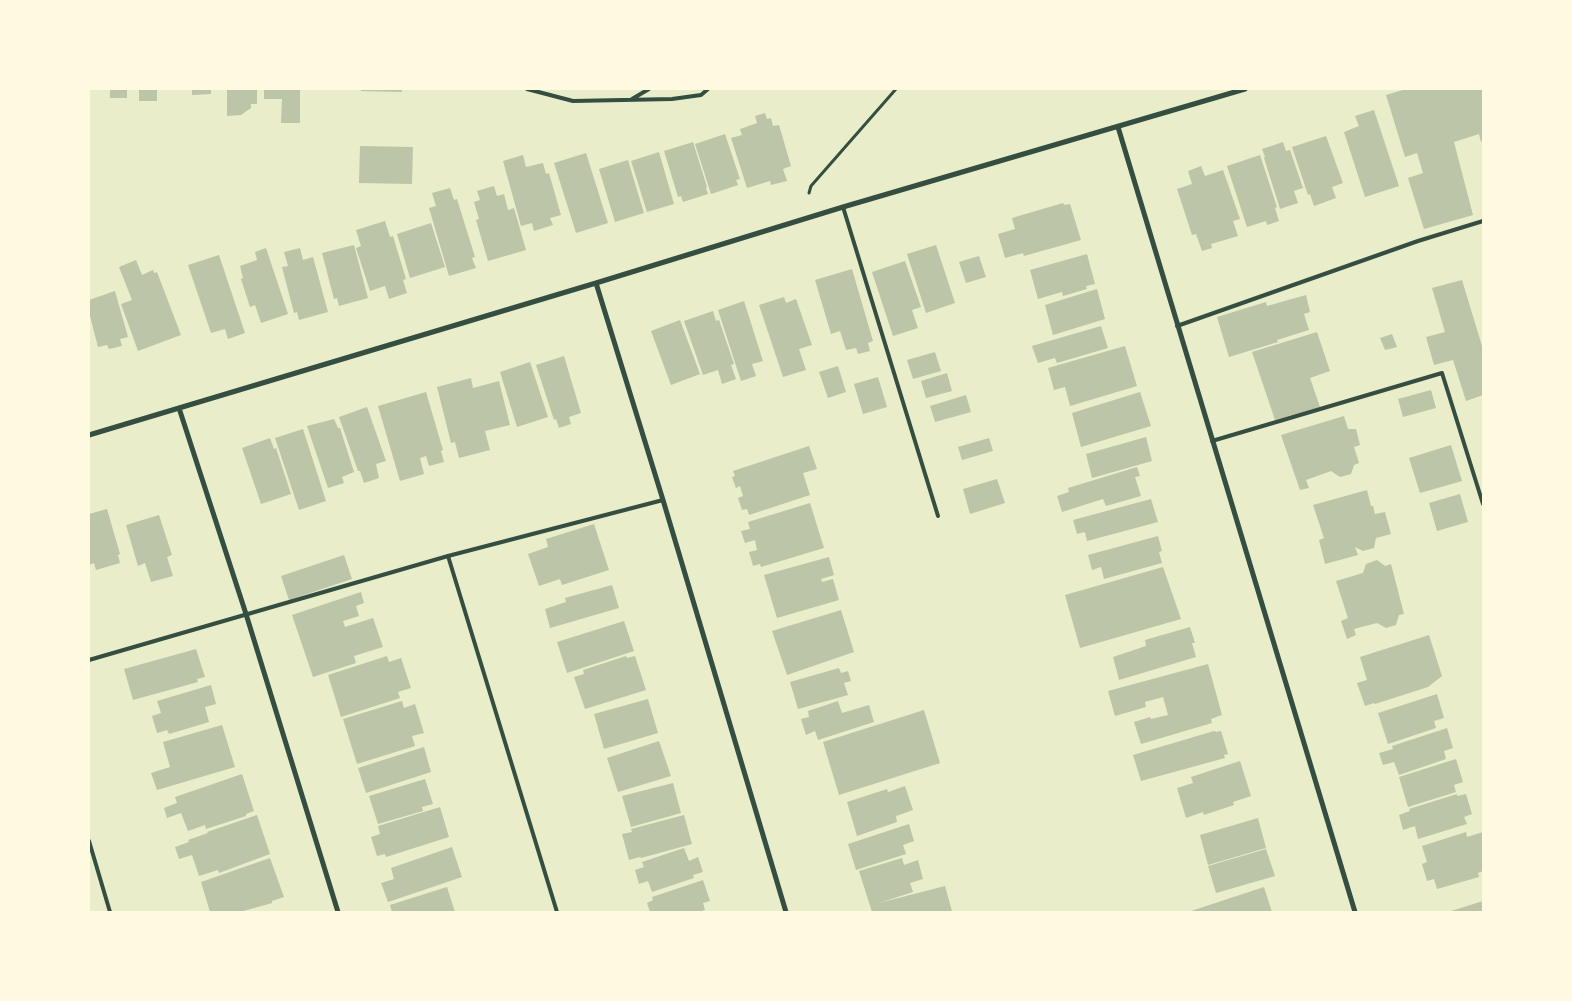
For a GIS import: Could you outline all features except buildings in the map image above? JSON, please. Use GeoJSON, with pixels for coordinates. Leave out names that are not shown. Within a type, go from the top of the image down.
{"type":"FeatureCollection","features":[{"type":"Feature","properties":{"kind":"street"},"geometry":{"type":"LineString","coordinates":[[89,435],[596,284],[843,207],[1245,89]]}},
{"type":"Feature","properties":{"kind":"street"},"geometry":{"type":"LineString","coordinates":[[1118,127],[1355,912]]}},
{"type":"Feature","properties":{"kind":"street"},"geometry":{"type":"LineString","coordinates":[[596,284],[663,500],[786,912]]}},
{"type":"Feature","properties":{"kind":"street"},"geometry":{"type":"LineString","coordinates":[[180,408],[338,912]]}},
{"type":"Feature","properties":{"kind":"lane"},"geometry":{"type":"LineString","coordinates":[[527,89],[572,101],[672,99],[701,95],[708,89]]}},
{"type":"Feature","properties":{"kind":"lane"},"geometry":{"type":"LineString","coordinates":[[630,100],[649,89]]}},
{"type":"Feature","properties":{"kind":"lane"},"geometry":{"type":"LineString","coordinates":[[843,207],[938,516]]}},
{"type":"Feature","properties":{"kind":"lane"},"geometry":{"type":"LineString","coordinates":[[1177,326],[1418,241],[1483,221]]}},
{"type":"Feature","properties":{"kind":"lane"},"geometry":{"type":"LineString","coordinates":[[1212,441],[1442,373],[1483,504]]}},
{"type":"Feature","properties":{"kind":"lane"},"geometry":{"type":"LineString","coordinates":[[89,660],[448,556],[663,500]]}},
{"type":"Feature","properties":{"kind":"lane"},"geometry":{"type":"LineString","coordinates":[[448,556],[557,912]]}},
{"type":"Feature","properties":{"kind":"lane"},"geometry":{"type":"LineString","coordinates":[[89,841],[110,912]]}},
{"type":"Feature","properties":{"kind":"path"},"geometry":{"type":"LineString","coordinates":[[809,193],[812,186],[896,89]]}}]}
